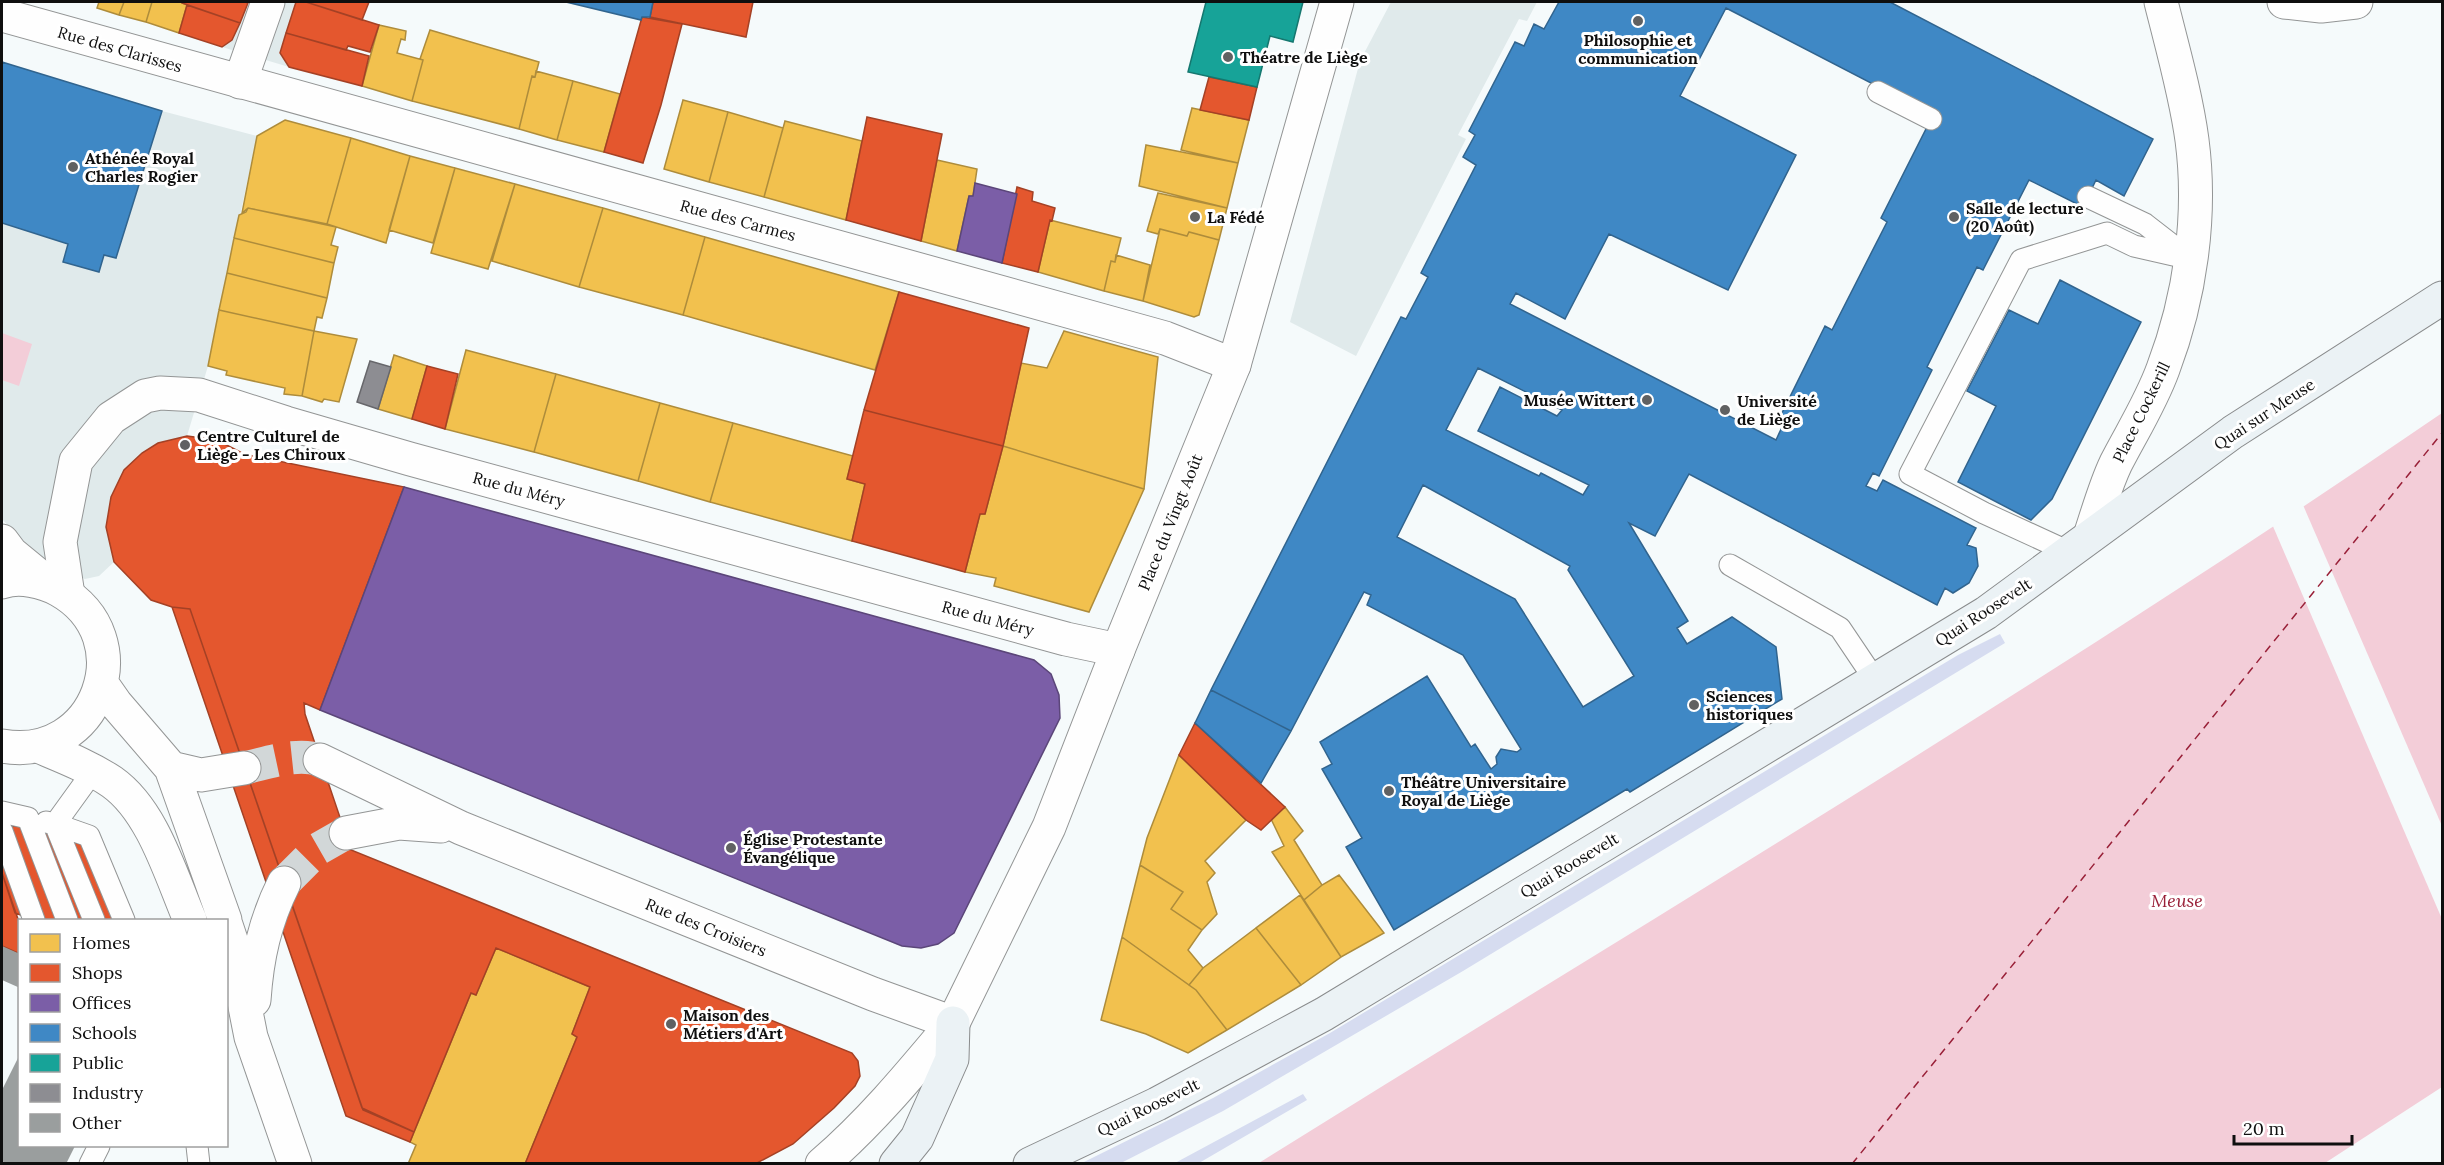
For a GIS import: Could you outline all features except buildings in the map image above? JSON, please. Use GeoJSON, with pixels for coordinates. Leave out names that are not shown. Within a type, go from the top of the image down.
{"type":"FeatureCollection","features":[{"type":"Feature","properties":{"kind":"main road","name":"Quai sur Meuse"},"geometry":{"type":"LineString","coordinates":[[2079,544],[2233,432],[2442,298]]}},
{"type":"Feature","properties":{"kind":"main road","name":"Quai Roosevelt"},"geometry":{"type":"LineString","coordinates":[[1030,1164],[1157,1104],[1324,1014],[1986,614],[2079,544]]}},
{"type":"Feature","properties":{"kind":"main road"},"geometry":{"type":"LineString","coordinates":[[896,1164],[917,1138],[952,1059],[953,1023]]}},
{"type":"Feature","properties":{"kind":"street"},"geometry":{"type":"LineString","coordinates":[[240,82],[268,2]]}},
{"type":"Feature","properties":{"kind":"street","name":"Place du Vingt Août"},"geometry":{"type":"LineString","coordinates":[[822,1164],[907,1079],[953,1023],[1049,827],[1234,365],[1337,2]]}},
{"type":"Feature","properties":{"kind":"street","name":"Place Cockerill"},"geometry":{"type":"LineString","coordinates":[[2079,544],[2115,465],[2150,402],[2163,371],[2175,337],[2191,259],[2195,194],[2192,140],[2161,2]]}},
{"type":"Feature","properties":{"kind":"street"},"geometry":{"type":"LineString","coordinates":[[2284,2],[2321,6],[2356,2]]}},
{"type":"Feature","properties":{"kind":"street","name":"Rue des Clarisses"},"geometry":{"type":"LineString","coordinates":[[2,15],[240,82]]}},
{"type":"Feature","properties":{"kind":"street","name":"Rue des Carmes"},"geometry":{"type":"LineString","coordinates":[[240,82],[1165,338],[1234,365]]}},
{"type":"Feature","properties":{"kind":"street","name":"Rue du Méry"},"geometry":{"type":"LineString","coordinates":[[51,587],[76,461],[111,418],[145,396],[160,393],[199,395],[410,459],[1066,639],[1118,650]]}},
{"type":"Feature","properties":{"kind":"street"},"geometry":{"type":"LineString","coordinates":[[2,541],[11,553],[51,587],[83,608],[95,626],[102,649],[102,684],[93,706],[78,725],[62,736],[38,746],[18,749],[2,746]]}},
{"type":"Feature","properties":{"kind":"street"},"geometry":{"type":"LineString","coordinates":[[2,582],[51,587]]}},
{"type":"Feature","properties":{"kind":"street"},"geometry":{"type":"LineString","coordinates":[[102,684],[116,704],[171,768],[225,919]]}},
{"type":"Feature","properties":{"kind":"street"},"geometry":{"type":"LineString","coordinates":[[38,746],[94,770],[115,784],[132,801],[148,823],[189,919]]}},
{"type":"Feature","properties":{"kind":"street","name":"Rue des Croisiers"},"geometry":{"type":"LineString","coordinates":[[320,760],[461,828],[873,994],[953,1023]]}},
{"type":"Feature","properties":{"kind":"street"},"geometry":{"type":"LineString","coordinates":[[171,768],[201,776],[244,768]]}},
{"type":"Feature","properties":{"kind":"street","name":"Rue des Croisiers"},"geometry":{"type":"LineString","coordinates":[[346,833],[399,823],[461,828]]}},
{"type":"Feature","properties":{"kind":"street"},"geometry":{"type":"LineString","coordinates":[[251,1037],[259,951],[270,911],[284,883]]}},
{"type":"Feature","properties":{"kind":"street"},"geometry":{"type":"LineString","coordinates":[[228,929],[251,1037],[294,1164]]}},
{"type":"Feature","properties":{"kind":"street"},"geometry":{"type":"LineString","coordinates":[[229,1004],[251,1037]]}},
{"type":"Feature","properties":{"kind":"lane"},"geometry":{"type":"LineString","coordinates":[[1878,92],[1931,119]]}},
{"type":"Feature","properties":{"kind":"lane"},"geometry":{"type":"LineString","coordinates":[[2088,197],[2145,224],[2191,259]]}},
{"type":"Feature","properties":{"kind":"lane"},"geometry":{"type":"LineString","coordinates":[[2079,544],[1984,513],[1910,474],[2022,260],[2108,234],[2134,246],[2191,259]]}},
{"type":"Feature","properties":{"kind":"lane"},"geometry":{"type":"LineString","coordinates":[[1730,565],[1840,628],[1875,680]]}},
{"type":"Feature","properties":{"kind":"lane"},"geometry":{"type":"LineString","coordinates":[[56,824],[94,770]]}},
{"type":"Feature","properties":{"kind":"lane"},"geometry":{"type":"LineString","coordinates":[[2,812],[56,824],[89,836],[123,919]]}},
{"type":"Feature","properties":{"kind":"lane"},"geometry":{"type":"LineString","coordinates":[[28,818],[66,919]]}},
{"type":"Feature","properties":{"kind":"lane"},"geometry":{"type":"LineString","coordinates":[[56,824],[92,919]]}},
{"type":"Feature","properties":{"kind":"lane"},"geometry":{"type":"LineString","coordinates":[[2,831],[33,919]]}},
{"type":"Feature","properties":{"kind":"lane"},"geometry":{"type":"LineString","coordinates":[[90,1164],[98,1147]]}},
{"type":"Feature","properties":{"kind":"lane"},"geometry":{"type":"LineString","coordinates":[[197,1147],[199,1164]]}},
{"type":"Feature","properties":{"kind":"shaded area"},"geometry":{"type":"Polygon","coordinates":[[[249,2],[296,2],[280,52],[289,67],[222,47],[232,39],[249,2]]]}},
{"type":"Feature","properties":{"kind":"shaded area"},"geometry":{"type":"Polygon","coordinates":[[[1391,2],[1537,2],[1527,21],[1519,19],[1458,135],[1466,139],[1356,356],[1290,322],[1360,61],[1391,2]]]}},
{"type":"Feature","properties":{"kind":"shaded area"},"geometry":{"type":"Polygon","coordinates":[[[162,111],[257,136],[208,366],[187,436],[124,470],[111,497],[106,527],[114,562],[99,576],[85,579],[38,559],[2,519],[2,223],[68,244],[63,262],[99,272],[104,255],[116,258],[162,111]]]}},
{"type":"Feature","properties":{"kind":"shaded area"},"geometry":{"type":"Polygon","coordinates":[[[2000,634],[2005,643],[1463,971],[1223,1111],[1121,1163],[1082,1163],[1213,1098],[1330,1033],[1958,655],[2000,634]]]}},
{"type":"Feature","properties":{"kind":"shaded area"},"geometry":{"type":"Polygon","coordinates":[[[1303,1094],[1307,1100],[1199,1163],[1175,1163],[1303,1094]]]}},
{"type":"Feature","properties":{"kind":"water"},"geometry":{"type":"Polygon","coordinates":[[[2,333],[32,344],[19,386],[2,380],[2,333]]]}},
{"type":"Feature","properties":{"kind":"water","name":"Meuse"},"geometry":{"type":"Polygon","coordinates":[[[2442,413],[2442,1087],[2325,1163],[1257,1164],[2003,702],[2297,511],[2442,413]]]}},
{"type":"Feature","properties":{"kind":"pier"},"geometry":{"type":"Polygon","coordinates":[[[2303,505],[2442,826],[2442,919],[2272,524],[2303,505]]]}},
{"type":"Feature","properties":{"kind":"ferry route"},"geometry":{"type":"LineString","coordinates":[[1852,1164],[2442,433]]}},
{"type":"Feature","properties":{"kind":"tunnel"},"geometry":{"type":"LineString","coordinates":[[244,768],[292,758],[320,760]]}},
{"type":"Feature","properties":{"kind":"tunnel"},"geometry":{"type":"LineString","coordinates":[[284,883],[318,849],[346,833]]}},
{"type":"Feature","properties":{"kind":"place","name":"Philosophie et communication"},"geometry":{"type":"Point","coordinates":[1638,21]}},
{"type":"Feature","properties":{"kind":"place","name":"Théatre de Liège"},"geometry":{"type":"Point","coordinates":[1228,57]}},
{"type":"Feature","properties":{"kind":"place","name":"Athénée Royal Charles Rogier"},"geometry":{"type":"Point","coordinates":[73,167]}},
{"type":"Feature","properties":{"kind":"place","name":"La Fédé"},"geometry":{"type":"Point","coordinates":[1195,217]}},
{"type":"Feature","properties":{"kind":"place","name":"Salle de lecture (20 Août)"},"geometry":{"type":"Point","coordinates":[1954,217]}},
{"type":"Feature","properties":{"kind":"place","name":"Musée Wittert"},"geometry":{"type":"Point","coordinates":[1647,400]}},
{"type":"Feature","properties":{"kind":"place","name":"Université de Liège"},"geometry":{"type":"Point","coordinates":[1725,410]}},
{"type":"Feature","properties":{"kind":"place","name":"Centre Culturel de Liège - Les Chiroux"},"geometry":{"type":"Point","coordinates":[185,445]}},
{"type":"Feature","properties":{"kind":"place","name":"Sciences historiques"},"geometry":{"type":"Point","coordinates":[1694,705]}},
{"type":"Feature","properties":{"kind":"place","name":"Théâtre Universitaire Royal de Liège"},"geometry":{"type":"Point","coordinates":[1389,791]}},
{"type":"Feature","properties":{"kind":"place","name":"Église Protestante Évangélique"},"geometry":{"type":"Point","coordinates":[731,848]}},
{"type":"Feature","properties":{"kind":"place","name":"Maison des Métiers d'Art"},"geometry":{"type":"Point","coordinates":[671,1024]}}]}
